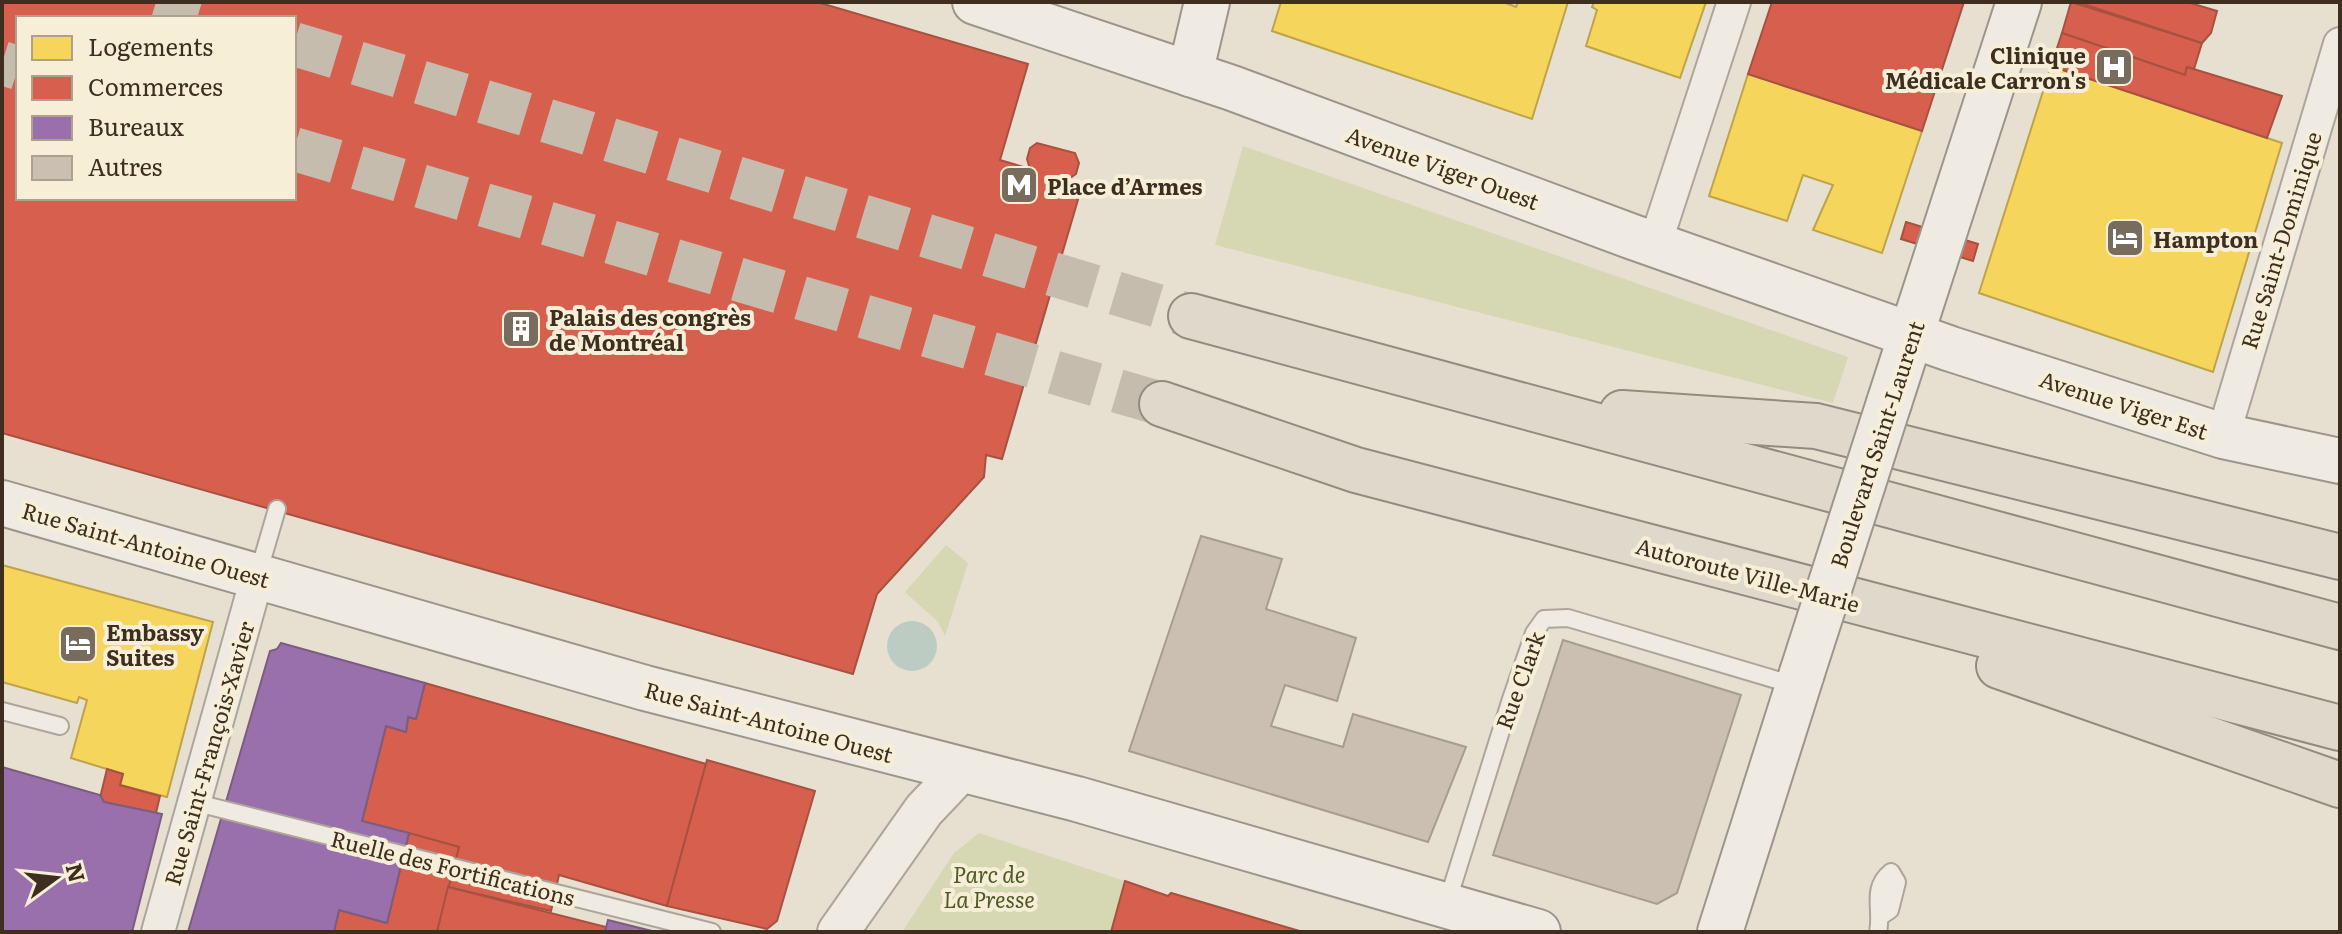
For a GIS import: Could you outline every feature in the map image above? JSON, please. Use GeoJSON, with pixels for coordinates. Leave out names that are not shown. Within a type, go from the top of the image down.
{"type":"FeatureCollection","features":[{"type":"Feature","properties":{"kind":"highway"},"geometry":{"type":"LineString","coordinates":[[1191,316],[2340,627]]}},
{"type":"Feature","properties":{"kind":"highway","name":"Autoroute Ville-Marie"},"geometry":{"type":"LineString","coordinates":[[1162,404],[1356,470],[2340,728]]}},
{"type":"Feature","properties":{"kind":"highway"},"geometry":{"type":"LineString","coordinates":[[1524,406],[1816,426],[2340,557]]}},
{"type":"Feature","properties":{"kind":"highway"},"geometry":{"type":"LineString","coordinates":[[1706,564],[2340,785]]}},
{"type":"Feature","properties":{"kind":"main road","name":"Avenue Viger Ouest"},"geometry":{"type":"LineString","coordinates":[[975,2],[1190,74],[1655,244],[1912,333]]}},
{"type":"Feature","properties":{"kind":"main road"},"geometry":{"type":"LineString","coordinates":[[1190,74],[1207,2]]}},
{"type":"Feature","properties":{"kind":"main road","name":"Boulevard Saint-Laurent"},"geometry":{"type":"LineString","coordinates":[[1720,932],[2019,2]]}},
{"type":"Feature","properties":{"kind":"main road","name":"Avenue Viger Est"},"geometry":{"type":"LineString","coordinates":[[1912,333],[2223,436],[2340,461]]}},
{"type":"Feature","properties":{"kind":"main road","name":"Rue Saint-Antoine Ouest"},"geometry":{"type":"LineString","coordinates":[[2,503],[258,574],[645,688],[1106,807],[1538,932]]}},
{"type":"Feature","properties":{"kind":"street"},"geometry":{"type":"LineString","coordinates":[[1655,244],[1734,2]]}},
{"type":"Feature","properties":{"kind":"street","name":"Rue Saint-Dominique"},"geometry":{"type":"LineString","coordinates":[[2223,436],[2340,44]]}},
{"type":"Feature","properties":{"kind":"street","name":"Rue Saint-François-Xavier"},"geometry":{"type":"LineString","coordinates":[[158,932],[258,574]]}},
{"type":"Feature","properties":{"kind":"street"},"geometry":{"type":"LineString","coordinates":[[838,932],[924,810],[962,770]]}},
{"type":"Feature","properties":{"kind":"lane"},"geometry":{"type":"LineString","coordinates":[[258,574],[277,509]]}},
{"type":"Feature","properties":{"kind":"lane","name":"Rue Clark"},"geometry":{"type":"LineString","coordinates":[[1446,904],[1511,699],[1534,633],[1544,619],[1568,618],[1801,680]]}},
{"type":"Feature","properties":{"kind":"lane"},"geometry":{"type":"LineString","coordinates":[[2,711],[60,726]]}},
{"type":"Feature","properties":{"kind":"lane","name":"Ruelle des Fortifications"},"geometry":{"type":"LineString","coordinates":[[193,802],[712,932]]}},
{"type":"Feature","properties":{"kind":"green space"},"geometry":{"type":"Polygon","coordinates":[[[1243,146],[1848,357],[1833,403],[1215,245],[1243,146]]]}},
{"type":"Feature","properties":{"kind":"green space"},"geometry":{"type":"Polygon","coordinates":[[[946,545],[968,563],[945,636],[938,622],[905,592],[946,545]]]}},
{"type":"Feature","properties":{"kind":"green space","name":"Parc de La Presse"},"geometry":{"type":"Polygon","coordinates":[[[979,833],[1125,881],[1111,932],[902,932],[954,853],[979,833]]]}},
{"type":"Feature","properties":{"kind":"shaded area"},"geometry":{"type":"Polygon","coordinates":[[[912,621],[930,628],[937,646],[930,664],[912,671],[894,664],[887,646],[894,628],[912,621]]]}},
{"type":"Feature","properties":{"kind":"building: Logements"},"geometry":{"type":"Polygon","coordinates":[[[1281,2],[1503,2],[1516,7],[1518,2],[1568,2],[1532,119],[1272,31],[1281,2]]]}},
{"type":"Feature","properties":{"kind":"building: Logements"},"geometry":{"type":"Polygon","coordinates":[[[1594,2],[1706,2],[1680,78],[1586,46],[1597,10],[1592,7],[1594,2]]]}},
{"type":"Feature","properties":{"kind":"building: Logements","name":"Hampton"},"geometry":{"type":"Polygon","coordinates":[[[2051,66],[2282,143],[2213,372],[1979,293],[2051,66]]]}},
{"type":"Feature","properties":{"kind":"building: Logements"},"geometry":{"type":"Polygon","coordinates":[[[1748,74],[1922,131],[1882,253],[1813,230],[1833,185],[1803,175],[1787,221],[1709,196],[1748,74]]]}},
{"type":"Feature","properties":{"kind":"building: Logements"},"geometry":{"type":"Polygon","coordinates":[[[2,565],[213,622],[167,797],[120,785],[123,774],[71,758],[87,700],[79,697],[77,703],[2,682],[2,565]]]}},
{"type":"Feature","properties":{"kind":"building: Commerces","name":"Palais des congrès de Montréal"},"geometry":{"type":"Polygon","coordinates":[[[2,2],[817,2],[1028,64],[1000,160],[1030,169],[1027,159],[1030,148],[1037,143],[1075,153],[1079,163],[1076,174],[1066,181],[1082,186],[1002,459],[986,455],[984,477],[877,594],[853,674],[2,433],[2,2]]]}},
{"type":"Feature","properties":{"kind":"building: Commerces"},"geometry":{"type":"Polygon","coordinates":[[[1772,2],[1964,2],[1922,131],[1748,74],[1772,2]]]}},
{"type":"Feature","properties":{"kind":"building: Commerces"},"geometry":{"type":"Polygon","coordinates":[[[2071,2],[2202,43],[2194,69],[2187,67],[2185,75],[2062,33],[2071,2]]]}},
{"type":"Feature","properties":{"kind":"building: Commerces"},"geometry":{"type":"Polygon","coordinates":[[[2077,2],[2187,2],[2217,11],[2211,33],[2202,43],[2077,2]]]}},
{"type":"Feature","properties":{"kind":"building: Commerces"},"geometry":{"type":"Polygon","coordinates":[[[2062,33],[2185,75],[2187,67],[2282,96],[2267,138],[2051,66],[2062,33]]]}},
{"type":"Feature","properties":{"kind":"building: Commerces"},"geometry":{"type":"Polygon","coordinates":[[[1906,222],[1978,244],[1973,261],[1901,239],[1906,222]]]}},
{"type":"Feature","properties":{"kind":"building: Commerces"},"geometry":{"type":"Polygon","coordinates":[[[425,683],[706,764],[667,906],[559,875],[551,911],[448,887],[459,847],[362,821],[386,726],[406,732],[408,717],[416,719],[425,683]]]}},
{"type":"Feature","properties":{"kind":"building: Commerces"},"geometry":{"type":"Polygon","coordinates":[[[707,760],[815,791],[777,921],[767,929],[667,906],[707,760]]]}},
{"type":"Feature","properties":{"kind":"building: Commerces"},"geometry":{"type":"Polygon","coordinates":[[[107,769],[123,774],[120,785],[160,796],[156,813],[104,802],[100,798],[107,769]]]}},
{"type":"Feature","properties":{"kind":"building: Commerces"},"geometry":{"type":"Polygon","coordinates":[[[409,833],[459,847],[437,932],[334,932],[339,910],[387,923],[409,833]]]}},
{"type":"Feature","properties":{"kind":"building: Commerces"},"geometry":{"type":"Polygon","coordinates":[[[1125,881],[1168,896],[1171,893],[1303,932],[1111,932],[1125,881]]]}},
{"type":"Feature","properties":{"kind":"building: Commerces"},"geometry":{"type":"Polygon","coordinates":[[[448,887],[606,927],[605,932],[437,932],[448,887]]]}},
{"type":"Feature","properties":{"kind":"building: Bureaux"},"geometry":{"type":"Polygon","coordinates":[[[281,643],[425,683],[416,719],[408,717],[406,732],[386,726],[362,821],[409,833],[387,923],[339,910],[334,932],[188,932],[270,651],[277,649],[281,643]]]}},
{"type":"Feature","properties":{"kind":"building: Bureaux"},"geometry":{"type":"Polygon","coordinates":[[[2,767],[100,795],[104,802],[162,814],[132,932],[2,932],[2,767]]]}},
{"type":"Feature","properties":{"kind":"building: Bureaux"},"geometry":{"type":"Polygon","coordinates":[[[608,920],[656,932],[605,932],[608,920]]]}},
{"type":"Feature","properties":{"kind":"building: Autres"},"geometry":{"type":"Polygon","coordinates":[[[1201,536],[1282,559],[1266,609],[1356,638],[1337,701],[1285,685],[1271,726],[1343,747],[1353,714],[1466,747],[1428,842],[1129,751],[1201,536]]]}},
{"type":"Feature","properties":{"kind":"building: Autres"},"geometry":{"type":"Polygon","coordinates":[[[1563,640],[1741,695],[1677,893],[1657,904],[1493,855],[1563,640]]]}},
{"type":"Feature","properties":{"kind":"tunnel"},"geometry":{"type":"LineString","coordinates":[[156,2],[202,16]]}},
{"type":"Feature","properties":{"kind":"tunnel"},"geometry":{"type":"LineString","coordinates":[[296,45],[1191,316]]}},
{"type":"Feature","properties":{"kind":"tunnel"},"geometry":{"type":"LineString","coordinates":[[2,63],[16,67]]}},
{"type":"Feature","properties":{"kind":"tunnel"},"geometry":{"type":"LineString","coordinates":[[296,150],[1162,404]]}},
{"type":"Feature","properties":{"kind":"place","name":"Clinique Médicale Carron's"},"geometry":{"type":"Point","coordinates":[2114,67]}},
{"type":"Feature","properties":{"kind":"place","name":"Place d’Armes"},"geometry":{"type":"Point","coordinates":[1019,185]}},
{"type":"Feature","properties":{"kind":"place","name":"Hampton"},"geometry":{"type":"Point","coordinates":[2125,238]}},
{"type":"Feature","properties":{"kind":"place","name":"Palais des congrès de Montréal"},"geometry":{"type":"Point","coordinates":[521,329]}},
{"type":"Feature","properties":{"kind":"place","name":"Embassy Suites"},"geometry":{"type":"Point","coordinates":[78,644]}}]}
